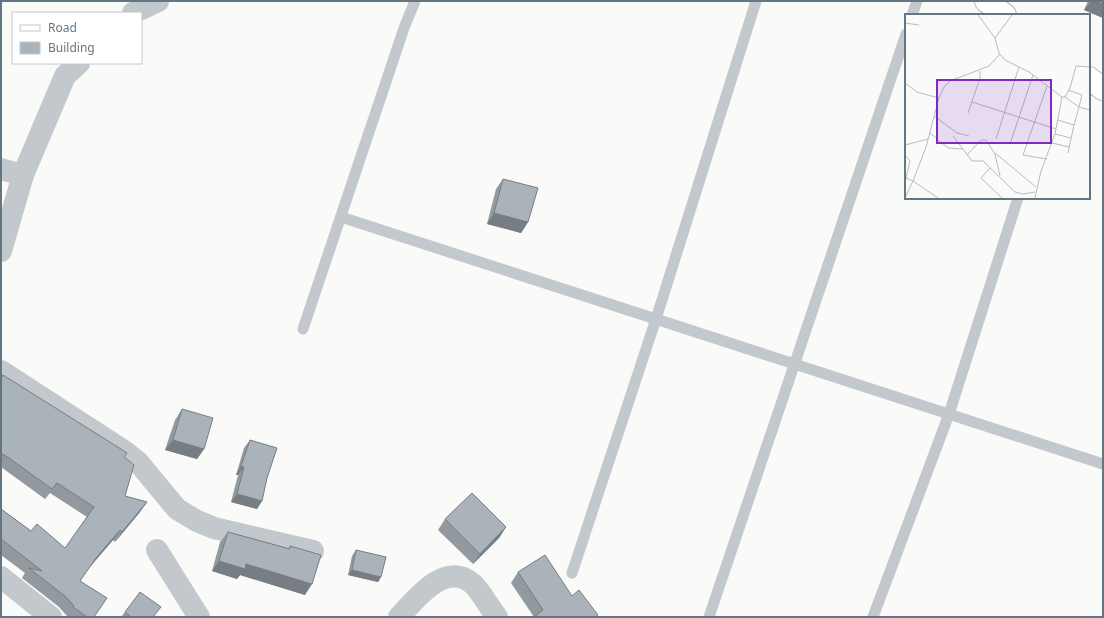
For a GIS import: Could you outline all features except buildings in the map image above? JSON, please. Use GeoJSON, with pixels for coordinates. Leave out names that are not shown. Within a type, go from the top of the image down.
{"type":"FeatureCollection","features":[{"type":"Feature","properties":{"kind":"street"},"geometry":{"type":"LineString","coordinates":[[135,12],[158,1]]}},
{"type":"Feature","properties":{"kind":"street"},"geometry":{"type":"LineString","coordinates":[[986,1],[1003,14]]}},
{"type":"Feature","properties":{"kind":"street"},"geometry":{"type":"LineString","coordinates":[[1,251],[23,175],[65,76],[78,64]]}},
{"type":"Feature","properties":{"kind":"street"},"geometry":{"type":"LineString","coordinates":[[1090,79],[1103,88]]}},
{"type":"Feature","properties":{"kind":"street"},"geometry":{"type":"LineString","coordinates":[[1,169],[23,175]]}},
{"type":"Feature","properties":{"kind":"street"},"geometry":{"type":"LineString","coordinates":[[1,372],[124,451],[138,462],[177,509],[197,521],[214,528],[313,551]]}},
{"type":"Feature","properties":{"kind":"street"},"geometry":{"type":"LineString","coordinates":[[157,550],[199,617]]}},
{"type":"Feature","properties":{"kind":"street"},"geometry":{"type":"LineString","coordinates":[[1,577],[52,617]]}},
{"type":"Feature","properties":{"kind":"street"},"geometry":{"type":"LineString","coordinates":[[399,617],[428,585],[443,578],[461,578],[472,584],[497,617]]}},
{"type":"Feature","properties":{"kind":"lane"},"geometry":{"type":"LineString","coordinates":[[303,329],[404,28],[415,1]]}},
{"type":"Feature","properties":{"kind":"lane"},"geometry":{"type":"LineString","coordinates":[[572,573],[656,319],[756,1]]}},
{"type":"Feature","properties":{"kind":"lane"},"geometry":{"type":"LineString","coordinates":[[912,14],[917,1]]}},
{"type":"Feature","properties":{"kind":"lane"},"geometry":{"type":"LineString","coordinates":[[709,617],[905,37]]}},
{"type":"Feature","properties":{"kind":"lane"},"geometry":{"type":"LineString","coordinates":[[873,617],[949,414],[1018,199]]}},
{"type":"Feature","properties":{"kind":"lane"},"geometry":{"type":"LineString","coordinates":[[341,217],[1103,464]]}}]}
